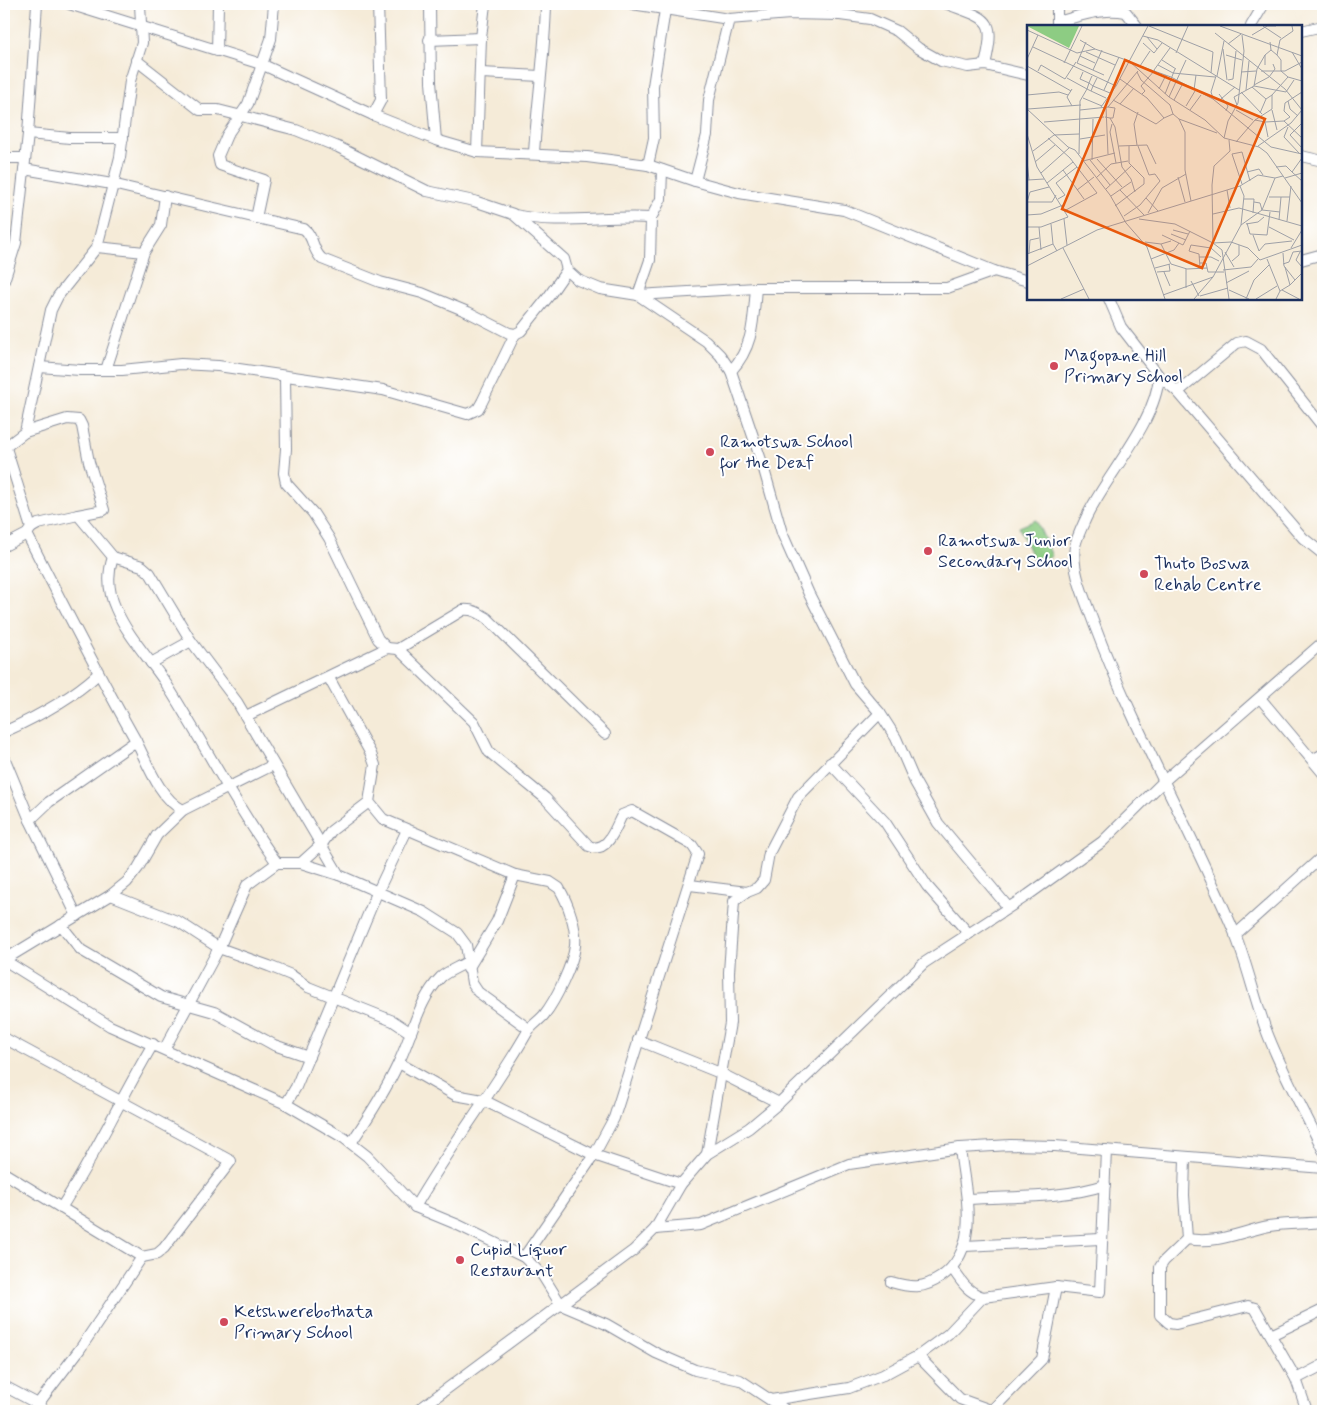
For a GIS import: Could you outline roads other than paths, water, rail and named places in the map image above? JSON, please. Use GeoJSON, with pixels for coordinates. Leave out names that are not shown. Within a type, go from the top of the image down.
{"type":"FeatureCollection","features":[{"type":"Feature","properties":{"kind":"street"},"geometry":{"type":"LineString","coordinates":[[4,281],[16,243],[28,134],[37,4]]}},
{"type":"Feature","properties":{"kind":"street"},"geometry":{"type":"LineString","coordinates":[[69,4],[262,64],[373,115],[436,140],[477,152],[534,153],[648,165],[739,193],[844,210],[994,272],[1027,281]]}},
{"type":"Feature","properties":{"kind":"street"},"geometry":{"type":"LineString","coordinates":[[25,432],[51,310],[58,296],[96,247],[123,138],[130,81],[142,43],[140,4]]}},
{"type":"Feature","properties":{"kind":"street"},"geometry":{"type":"LineString","coordinates":[[217,50],[218,4]]}},
{"type":"Feature","properties":{"kind":"street"},"geometry":{"type":"LineString","coordinates":[[256,218],[264,180],[220,165],[218,156],[227,134],[242,115],[262,64],[271,39],[274,4]]}},
{"type":"Feature","properties":{"kind":"street"},"geometry":{"type":"LineString","coordinates":[[373,115],[381,100],[378,4]]}},
{"type":"Feature","properties":{"kind":"street"},"geometry":{"type":"LineString","coordinates":[[430,4],[429,40],[436,140]]}},
{"type":"Feature","properties":{"kind":"street"},"geometry":{"type":"LineString","coordinates":[[477,152],[481,38],[485,4]]}},
{"type":"Feature","properties":{"kind":"street"},"geometry":{"type":"LineString","coordinates":[[534,153],[545,40],[546,4]]}},
{"type":"Feature","properties":{"kind":"street"},"geometry":{"type":"LineString","coordinates":[[632,4],[729,19],[790,14],[840,15],[870,19],[897,31],[918,48],[941,61],[968,67],[985,65],[1027,75]]}},
{"type":"Feature","properties":{"kind":"street"},"geometry":{"type":"LineString","coordinates":[[830,4],[840,15]]}},
{"type":"Feature","properties":{"kind":"street"},"geometry":{"type":"LineString","coordinates":[[947,4],[979,15],[987,21],[991,34],[985,65]]}},
{"type":"Feature","properties":{"kind":"street"},"geometry":{"type":"LineString","coordinates":[[1058,4],[1058,24],[1086,13],[1115,10],[1126,12],[1136,25]]}},
{"type":"Feature","properties":{"kind":"street"},"geometry":{"type":"LineString","coordinates":[[1252,25],[1264,4]]}},
{"type":"Feature","properties":{"kind":"street"},"geometry":{"type":"LineString","coordinates":[[648,165],[654,138],[653,86],[659,7]]}},
{"type":"Feature","properties":{"kind":"street"},"geometry":{"type":"LineString","coordinates":[[695,181],[706,135],[709,100],[729,19]]}},
{"type":"Feature","properties":{"kind":"street"},"geometry":{"type":"LineString","coordinates":[[1302,31],[1323,26]]}},
{"type":"Feature","properties":{"kind":"street"},"geometry":{"type":"LineString","coordinates":[[429,40],[481,38]]}},
{"type":"Feature","properties":{"kind":"street"},"geometry":{"type":"LineString","coordinates":[[136,60],[200,110],[218,110],[296,130],[338,147],[427,191],[474,201],[513,214],[541,219],[625,216],[651,218]]}},
{"type":"Feature","properties":{"kind":"street"},"geometry":{"type":"LineString","coordinates":[[481,74],[540,76]]}},
{"type":"Feature","properties":{"kind":"street"},"geometry":{"type":"LineString","coordinates":[[28,134],[70,138],[123,138]]}},
{"type":"Feature","properties":{"kind":"street"},"geometry":{"type":"LineString","coordinates":[[1302,156],[1323,161]]}},
{"type":"Feature","properties":{"kind":"street"},"geometry":{"type":"LineString","coordinates":[[4,158],[304,229],[308,232],[315,251],[322,259],[380,282],[422,293],[468,312],[509,333],[515,334],[521,331],[567,270]]}},
{"type":"Feature","properties":{"kind":"street"},"geometry":{"type":"LineString","coordinates":[[638,295],[650,260],[651,218],[661,199],[662,170]]}},
{"type":"Feature","properties":{"kind":"street"},"geometry":{"type":"LineString","coordinates":[[106,370],[144,252],[161,225],[165,196]]}},
{"type":"Feature","properties":{"kind":"street"},"geometry":{"type":"LineString","coordinates":[[513,214],[564,259],[567,270],[578,280],[600,289],[638,295],[756,288],[946,288],[994,272]]}},
{"type":"Feature","properties":{"kind":"street"},"geometry":{"type":"LineString","coordinates":[[4,242],[16,243]]}},
{"type":"Feature","properties":{"kind":"street"},"geometry":{"type":"LineString","coordinates":[[96,247],[144,252]]}},
{"type":"Feature","properties":{"kind":"street"},"geometry":{"type":"LineString","coordinates":[[1302,260],[1323,254]]}},
{"type":"Feature","properties":{"kind":"street"},"geometry":{"type":"LineString","coordinates":[[730,371],[741,360],[750,340],[756,288]]}},
{"type":"Feature","properties":{"kind":"street"},"geometry":{"type":"LineString","coordinates":[[638,295],[706,341],[720,355],[730,371],[763,466],[782,533],[809,594],[855,684],[880,713],[896,738],[915,782],[938,823],[1008,907]]}},
{"type":"Feature","properties":{"kind":"street"},"geometry":{"type":"LineString","coordinates":[[1109,300],[1121,327],[1159,376],[1178,392],[1304,538],[1323,554]]}},
{"type":"Feature","properties":{"kind":"street"},"geometry":{"type":"LineString","coordinates":[[39,367],[106,370],[181,364],[265,372],[285,377],[383,390],[467,414],[478,409],[515,334]]}},
{"type":"Feature","properties":{"kind":"street"},"geometry":{"type":"LineString","coordinates":[[1178,392],[1237,343],[1246,341],[1261,349],[1323,427]]}},
{"type":"Feature","properties":{"kind":"street"},"geometry":{"type":"LineString","coordinates":[[1159,376],[1154,404],[1097,495],[1075,546],[1079,579],[1128,710],[1164,781],[1236,935],[1265,1028],[1323,1150]]}},
{"type":"Feature","properties":{"kind":"street"},"geometry":{"type":"LineString","coordinates":[[285,377],[286,449],[284,473],[286,483],[313,513],[329,538],[378,639],[393,648],[474,722],[489,752],[545,798],[589,846],[600,848],[607,844],[622,815],[632,811],[697,850],[698,858],[690,885],[614,1118],[594,1155],[524,1257]]}},
{"type":"Feature","properties":{"kind":"street"},"geometry":{"type":"LineString","coordinates":[[4,546],[29,531],[38,524],[104,510],[88,462],[82,426],[79,420],[73,418],[25,432],[5,448],[29,531],[98,674],[156,779],[176,806],[183,810]]}},
{"type":"Feature","properties":{"kind":"street"},"geometry":{"type":"LineString","coordinates":[[78,515],[113,557],[142,566],[150,573],[191,641],[246,716],[339,875]]}},
{"type":"Feature","properties":{"kind":"street"},"geometry":{"type":"LineString","coordinates":[[113,557],[109,569],[108,584],[115,608],[128,633],[166,683],[228,788],[277,863]]}},
{"type":"Feature","properties":{"kind":"street"},"geometry":{"type":"LineString","coordinates":[[246,716],[393,648],[463,610],[478,612],[605,734]]}},
{"type":"Feature","properties":{"kind":"street"},"geometry":{"type":"LineString","coordinates":[[151,663],[191,641]]}},
{"type":"Feature","properties":{"kind":"street"},"geometry":{"type":"LineString","coordinates":[[417,1411],[634,1250],[655,1229],[681,1184],[707,1154],[749,1128],[780,1103],[924,962],[969,934],[1102,842],[1164,781],[1323,642]]}},
{"type":"Feature","properties":{"kind":"street"},"geometry":{"type":"LineString","coordinates":[[4,732],[50,708],[86,685],[98,674]]}},
{"type":"Feature","properties":{"kind":"street"},"geometry":{"type":"LineString","coordinates":[[301,862],[322,844],[331,831],[369,802],[375,765],[366,741],[350,719],[329,678]]}},
{"type":"Feature","properties":{"kind":"street"},"geometry":{"type":"LineString","coordinates":[[1260,698],[1318,757],[1323,773]]}},
{"type":"Feature","properties":{"kind":"street"},"geometry":{"type":"LineString","coordinates":[[707,1154],[730,1022],[733,906],[737,898],[757,888],[764,880],[769,853],[798,797],[880,713]]}},
{"type":"Feature","properties":{"kind":"street"},"geometry":{"type":"LineString","coordinates":[[30,820],[49,802],[136,741]]}},
{"type":"Feature","properties":{"kind":"street"},"geometry":{"type":"LineString","coordinates":[[4,757],[30,820],[77,916]]}},
{"type":"Feature","properties":{"kind":"street"},"geometry":{"type":"LineString","coordinates":[[830,763],[885,822],[927,886],[969,934]]}},
{"type":"Feature","properties":{"kind":"street"},"geometry":{"type":"LineString","coordinates":[[274,765],[183,810],[157,835],[132,875],[112,894],[4,960],[110,1026],[165,1048],[286,1104],[366,1156],[415,1207],[456,1224],[524,1257],[543,1276],[561,1305],[606,1324],[656,1353],[695,1370],[740,1380],[787,1411]]}},
{"type":"Feature","properties":{"kind":"street"},"geometry":{"type":"LineString","coordinates":[[369,802],[383,819],[407,830],[515,875],[550,882],[560,888],[575,936],[575,948],[558,994],[543,1016],[529,1029],[511,1062],[450,1149],[415,1207]]}},
{"type":"Feature","properties":{"kind":"street"},"geometry":{"type":"LineString","coordinates":[[286,1104],[309,1057],[377,893],[407,830]]}},
{"type":"Feature","properties":{"kind":"street"},"geometry":{"type":"LineString","coordinates":[[1236,935],[1323,856]]}},
{"type":"Feature","properties":{"kind":"street"},"geometry":{"type":"LineString","coordinates":[[165,1048],[219,948],[247,885],[277,863],[301,862],[339,875],[424,912],[457,933],[466,945],[472,983],[478,992],[529,1029]]}},
{"type":"Feature","properties":{"kind":"street"},"geometry":{"type":"LineString","coordinates":[[350,1144],[374,1109],[399,1063],[434,985],[442,975],[468,965],[497,921],[515,875]]}},
{"type":"Feature","properties":{"kind":"street"},"geometry":{"type":"LineString","coordinates":[[690,885],[747,892]]}},
{"type":"Feature","properties":{"kind":"street"},"geometry":{"type":"LineString","coordinates":[[112,894],[179,922],[219,948],[291,975],[308,987],[362,1007],[393,1021],[411,1033]]}},
{"type":"Feature","properties":{"kind":"street"},"geometry":{"type":"LineString","coordinates":[[61,925],[81,950],[161,997],[214,1012],[274,1045],[309,1057]]}},
{"type":"Feature","properties":{"kind":"street"},"geometry":{"type":"LineString","coordinates":[[4,1038],[231,1161],[164,1248],[157,1254],[142,1257],[4,1173]]}},
{"type":"Feature","properties":{"kind":"street"},"geometry":{"type":"LineString","coordinates":[[638,1040],[720,1073],[780,1103]]}},
{"type":"Feature","properties":{"kind":"street"},"geometry":{"type":"LineString","coordinates":[[61,1208],[105,1134],[119,1102],[153,1044]]}},
{"type":"Feature","properties":{"kind":"street"},"geometry":{"type":"LineString","coordinates":[[399,1063],[455,1095],[483,1100],[594,1155],[681,1184]]}},
{"type":"Feature","properties":{"kind":"street"},"geometry":{"type":"LineString","coordinates":[[655,1229],[701,1225],[754,1205],[849,1164],[960,1148],[1010,1145],[1106,1150],[1323,1168]]}},
{"type":"Feature","properties":{"kind":"street"},"geometry":{"type":"LineString","coordinates":[[891,1282],[918,1288],[927,1286],[952,1268],[965,1246],[967,1199],[960,1148]]}},
{"type":"Feature","properties":{"kind":"street"},"geometry":{"type":"LineString","coordinates":[[952,1268],[964,1286],[975,1294],[984,1296],[1056,1287],[1100,1292],[1100,1239],[1106,1150]]}},
{"type":"Feature","properties":{"kind":"street"},"geometry":{"type":"LineString","coordinates":[[1185,1158],[1184,1195],[1187,1239]]}},
{"type":"Feature","properties":{"kind":"street"},"geometry":{"type":"LineString","coordinates":[[967,1199],[1053,1194],[1088,1190],[1105,1185]]}},
{"type":"Feature","properties":{"kind":"street"},"geometry":{"type":"LineString","coordinates":[[1307,1411],[1296,1379],[1257,1311],[1251,1306],[1176,1324],[1164,1321],[1160,1315],[1160,1267],[1187,1239],[1221,1240],[1270,1226],[1323,1222]]}},
{"type":"Feature","properties":{"kind":"street"},"geometry":{"type":"LineString","coordinates":[[965,1246],[1100,1239]]}},
{"type":"Feature","properties":{"kind":"street"},"geometry":{"type":"LineString","coordinates":[[4,1386],[41,1407],[142,1257]]}},
{"type":"Feature","properties":{"kind":"street"},"geometry":{"type":"LineString","coordinates":[[918,1356],[960,1398],[992,1411],[1042,1359],[1056,1287]]}},
{"type":"Feature","properties":{"kind":"street"},"geometry":{"type":"LineString","coordinates":[[771,1400],[849,1388],[883,1375],[918,1356],[948,1334],[984,1296]]}},
{"type":"Feature","properties":{"kind":"street"},"geometry":{"type":"LineString","coordinates":[[1271,1335],[1323,1310]]}},
{"type":"Feature","properties":{"kind":"street"},"geometry":{"type":"LineString","coordinates":[[1296,1379],[1323,1365]]}},
{"type":"Feature","properties":{"kind":"place","name":"Magopane Hill Primary School"},"geometry":{"type":"Point","coordinates":[1054,366]}},
{"type":"Feature","properties":{"kind":"place","name":"Ramotswa School for the Deaf"},"geometry":{"type":"Point","coordinates":[710,452]}},
{"type":"Feature","properties":{"kind":"place","name":"Ramotswa Junior Secondary School"},"geometry":{"type":"Point","coordinates":[928,551]}},
{"type":"Feature","properties":{"kind":"place","name":"Thuto Boswa Rehab Centre"},"geometry":{"type":"Point","coordinates":[1144,574]}},
{"type":"Feature","properties":{"kind":"place","name":"Cupid Liquor Restaurant"},"geometry":{"type":"Point","coordinates":[460,1260]}},
{"type":"Feature","properties":{"kind":"place","name":"Ketshwerebothata Primary School"},"geometry":{"type":"Point","coordinates":[224,1322]}}]}
